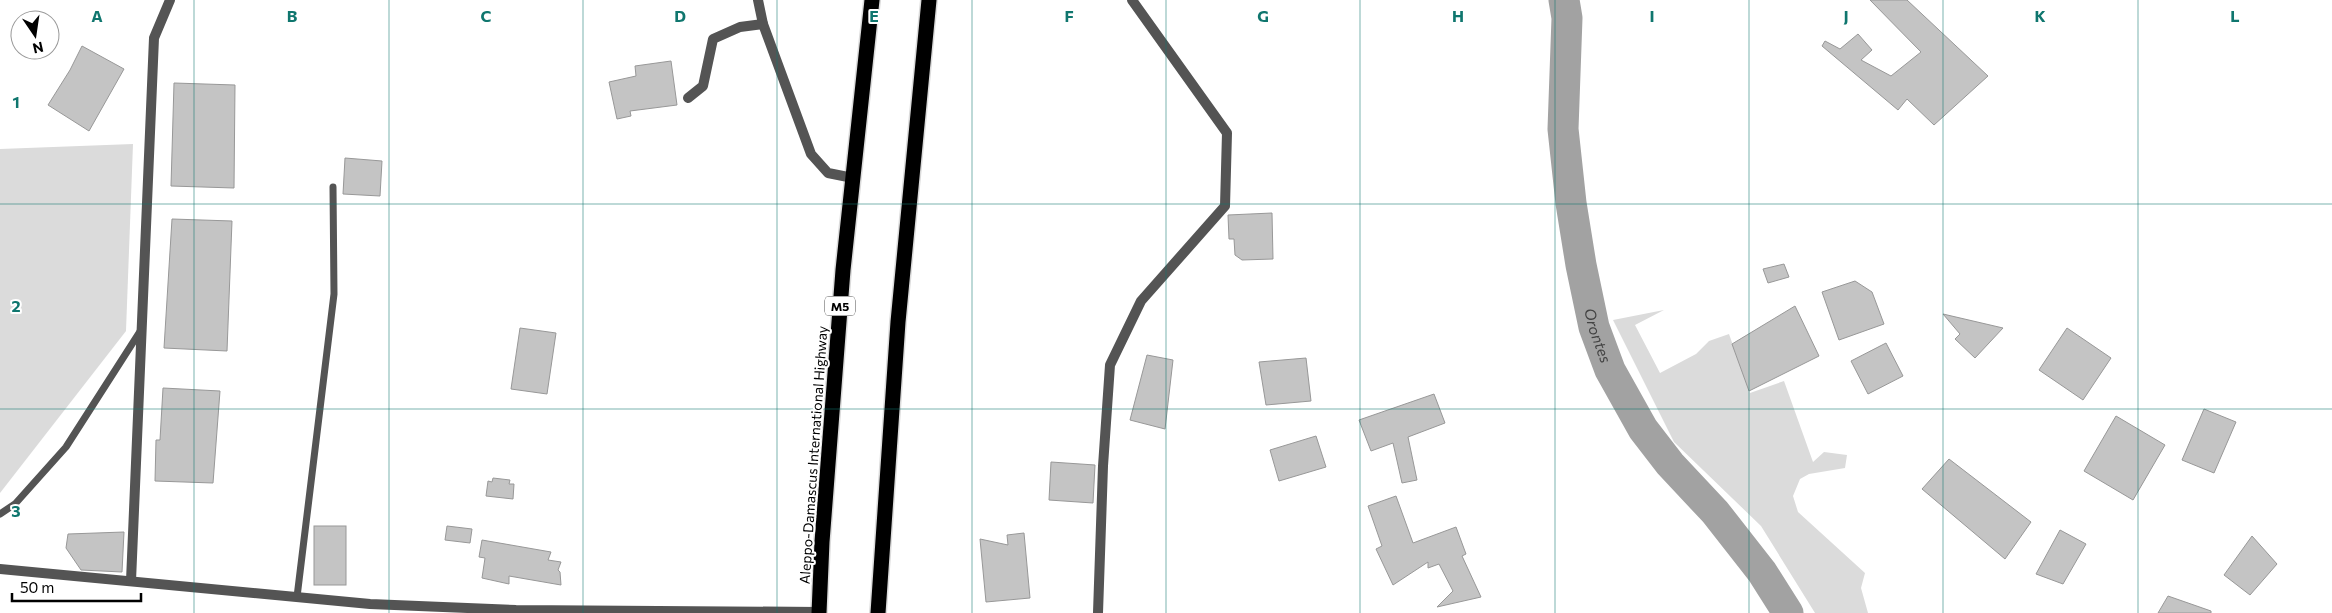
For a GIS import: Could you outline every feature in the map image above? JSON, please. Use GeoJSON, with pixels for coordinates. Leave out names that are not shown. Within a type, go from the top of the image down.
{"type":"FeatureCollection","features":[{"type":"Feature","properties":{"kind":"highway","name":"Aleppo-Damascus International Highway"},"geometry":{"type":"LineString","coordinates":[[819,613],[822,542],[842,289],[872,0]]}},
{"type":"Feature","properties":{"kind":"highway"},"geometry":{"type":"LineString","coordinates":[[878,613],[898,322],[929,0]]}},
{"type":"Feature","properties":{"kind":"street"},"geometry":{"type":"LineString","coordinates":[[131,581],[154,38],[170,0]]}},
{"type":"Feature","properties":{"kind":"street"},"geometry":{"type":"LineString","coordinates":[[758,0],[763,24],[811,154],[828,173],[853,178]]}},
{"type":"Feature","properties":{"kind":"street"},"geometry":{"type":"LineString","coordinates":[[1098,613],[1103,466],[1110,365],[1141,301],[1225,206],[1227,133],[1132,0]]}},
{"type":"Feature","properties":{"kind":"street"},"geometry":{"type":"LineString","coordinates":[[688,98],[703,86],[713,39],[740,27],[763,24]]}},
{"type":"Feature","properties":{"kind":"street"},"geometry":{"type":"LineString","coordinates":[[0,569],[370,604],[516,610],[819,613]]}},
{"type":"Feature","properties":{"kind":"lane"},"geometry":{"type":"LineString","coordinates":[[297,597],[334,294],[333,187]]}},
{"type":"Feature","properties":{"kind":"lane"},"geometry":{"type":"LineString","coordinates":[[0,514],[15,504],[66,447],[142,330]]}},
{"type":"Feature","properties":{"kind":"shaded area"},"geometry":{"type":"Polygon","coordinates":[[[133,144],[126,331],[0,493],[0,149],[133,144]]]}},
{"type":"Feature","properties":{"kind":"shaded area"},"geometry":{"type":"Polygon","coordinates":[[[1664,310],[1635,325],[1660,373],[1696,354],[1709,341],[1729,334],[1750,393],[1784,381],[1813,462],[1824,452],[1847,455],[1845,468],[1809,474],[1800,479],[1793,496],[1798,512],[1865,573],[1861,588],[1868,613],[1815,613],[1761,526],[1674,442],[1613,320],[1664,310]]]}},
{"type":"Feature","properties":{"kind":"building"},"geometry":{"type":"Polygon","coordinates":[[[1870,0],[1907,0],[1988,76],[1934,125],[1907,99],[1898,110],[1822,46],[1825,41],[1840,49],[1858,34],[1872,50],[1861,60],[1891,76],[1921,52],[1870,0]]]}},
{"type":"Feature","properties":{"kind":"building"},"geometry":{"type":"Polygon","coordinates":[[[82,46],[124,69],[89,131],[48,105],[70,70],[82,46]]]}},
{"type":"Feature","properties":{"kind":"building"},"geometry":{"type":"Polygon","coordinates":[[[671,61],[677,105],[630,111],[631,116],[617,119],[609,82],[636,76],[635,66],[671,61]]]}},
{"type":"Feature","properties":{"kind":"building"},"geometry":{"type":"Polygon","coordinates":[[[174,83],[235,85],[234,188],[171,186],[174,83]]]}},
{"type":"Feature","properties":{"kind":"building"},"geometry":{"type":"Polygon","coordinates":[[[345,158],[382,161],[380,196],[343,194],[345,158]]]}},
{"type":"Feature","properties":{"kind":"building"},"geometry":{"type":"Polygon","coordinates":[[[1272,213],[1273,259],[1242,260],[1235,255],[1234,239],[1229,239],[1228,215],[1272,213]]]}},
{"type":"Feature","properties":{"kind":"building"},"geometry":{"type":"Polygon","coordinates":[[[172,219],[232,221],[227,351],[164,348],[172,219]]]}},
{"type":"Feature","properties":{"kind":"building"},"geometry":{"type":"Polygon","coordinates":[[[1784,264],[1789,277],[1768,283],[1763,269],[1784,264]]]}},
{"type":"Feature","properties":{"kind":"building"},"geometry":{"type":"Polygon","coordinates":[[[1855,281],[1872,292],[1884,324],[1839,340],[1822,292],[1855,281]]]}},
{"type":"Feature","properties":{"kind":"building"},"geometry":{"type":"Polygon","coordinates":[[[1795,306],[1819,356],[1749,391],[1732,344],[1795,306]]]}},
{"type":"Feature","properties":{"kind":"building"},"geometry":{"type":"Polygon","coordinates":[[[1943,314],[2003,328],[1975,358],[1955,339],[1960,334],[1943,314]]]}},
{"type":"Feature","properties":{"kind":"building"},"geometry":{"type":"Polygon","coordinates":[[[520,328],[556,333],[547,394],[511,389],[520,328]]]}},
{"type":"Feature","properties":{"kind":"building"},"geometry":{"type":"Polygon","coordinates":[[[2067,328],[2111,358],[2083,400],[2039,370],[2067,328]]]}},
{"type":"Feature","properties":{"kind":"building"},"geometry":{"type":"Polygon","coordinates":[[[1886,343],[1903,376],[1868,394],[1851,361],[1886,343]]]}},
{"type":"Feature","properties":{"kind":"building"},"geometry":{"type":"Polygon","coordinates":[[[1147,355],[1173,360],[1165,429],[1130,420],[1147,355]]]}},
{"type":"Feature","properties":{"kind":"building"},"geometry":{"type":"Polygon","coordinates":[[[1306,358],[1311,401],[1266,405],[1259,362],[1306,358]]]}},
{"type":"Feature","properties":{"kind":"building"},"geometry":{"type":"Polygon","coordinates":[[[163,388],[220,391],[213,483],[155,481],[156,440],[160,440],[163,388]]]}},
{"type":"Feature","properties":{"kind":"building"},"geometry":{"type":"Polygon","coordinates":[[[1434,394],[1445,423],[1408,437],[1417,480],[1402,483],[1393,443],[1371,451],[1359,420],[1434,394]]]}},
{"type":"Feature","properties":{"kind":"building"},"geometry":{"type":"Polygon","coordinates":[[[2204,409],[2236,422],[2214,473],[2182,460],[2204,409]]]}},
{"type":"Feature","properties":{"kind":"building"},"geometry":{"type":"Polygon","coordinates":[[[2116,416],[2165,445],[2133,500],[2084,471],[2116,416]]]}},
{"type":"Feature","properties":{"kind":"building"},"geometry":{"type":"Polygon","coordinates":[[[1316,436],[1326,467],[1279,481],[1270,450],[1316,436]]]}},
{"type":"Feature","properties":{"kind":"building"},"geometry":{"type":"Polygon","coordinates":[[[1949,459],[2031,522],[2005,559],[1922,489],[1949,459]]]}},
{"type":"Feature","properties":{"kind":"building"},"geometry":{"type":"Polygon","coordinates":[[[1051,462],[1095,465],[1093,503],[1049,500],[1051,462]]]}},
{"type":"Feature","properties":{"kind":"building"},"geometry":{"type":"Polygon","coordinates":[[[493,478],[510,480],[509,484],[514,484],[513,499],[486,496],[488,481],[492,482],[493,478]]]}},
{"type":"Feature","properties":{"kind":"building"},"geometry":{"type":"Polygon","coordinates":[[[1396,496],[1413,543],[1456,527],[1466,554],[1462,556],[1481,597],[1437,607],[1453,591],[1439,564],[1428,568],[1428,562],[1393,585],[1376,549],[1382,546],[1368,506],[1396,496]]]}},
{"type":"Feature","properties":{"kind":"building"},"geometry":{"type":"Polygon","coordinates":[[[314,526],[346,526],[346,585],[314,585],[314,526]]]}},
{"type":"Feature","properties":{"kind":"building"},"geometry":{"type":"Polygon","coordinates":[[[447,526],[472,529],[470,543],[445,540],[447,526]]]}},
{"type":"Feature","properties":{"kind":"building"},"geometry":{"type":"Polygon","coordinates":[[[2060,530],[2086,544],[2063,584],[2036,574],[2060,530]]]}},
{"type":"Feature","properties":{"kind":"building"},"geometry":{"type":"Polygon","coordinates":[[[124,532],[122,572],[81,570],[66,548],[68,534],[124,532]]]}},
{"type":"Feature","properties":{"kind":"building"},"geometry":{"type":"Polygon","coordinates":[[[1024,533],[1030,598],[986,602],[980,539],[1008,545],[1007,535],[1024,533]]]}},
{"type":"Feature","properties":{"kind":"building"},"geometry":{"type":"Polygon","coordinates":[[[2252,536],[2277,564],[2250,595],[2224,575],[2252,536]]]}},
{"type":"Feature","properties":{"kind":"building"},"geometry":{"type":"Polygon","coordinates":[[[482,540],[551,552],[548,560],[561,562],[558,570],[560,572],[561,585],[509,576],[509,584],[482,578],[485,558],[479,557],[482,540]]]}},
{"type":"Feature","properties":{"kind":"building"},"geometry":{"type":"Polygon","coordinates":[[[2168,596],[2211,611],[2211,613],[2158,613],[2168,596]]]}},
{"type":"Feature","properties":{"kind":"waterway","name":"Orontes"},"geometry":{"type":"LineString","coordinates":[[1564,0],[1567,18],[1563,129],[1571,203],[1594,327],[1610,370],[1643,429],[1670,464],[1715,512],[1762,572],[1788,613]]}}]}
